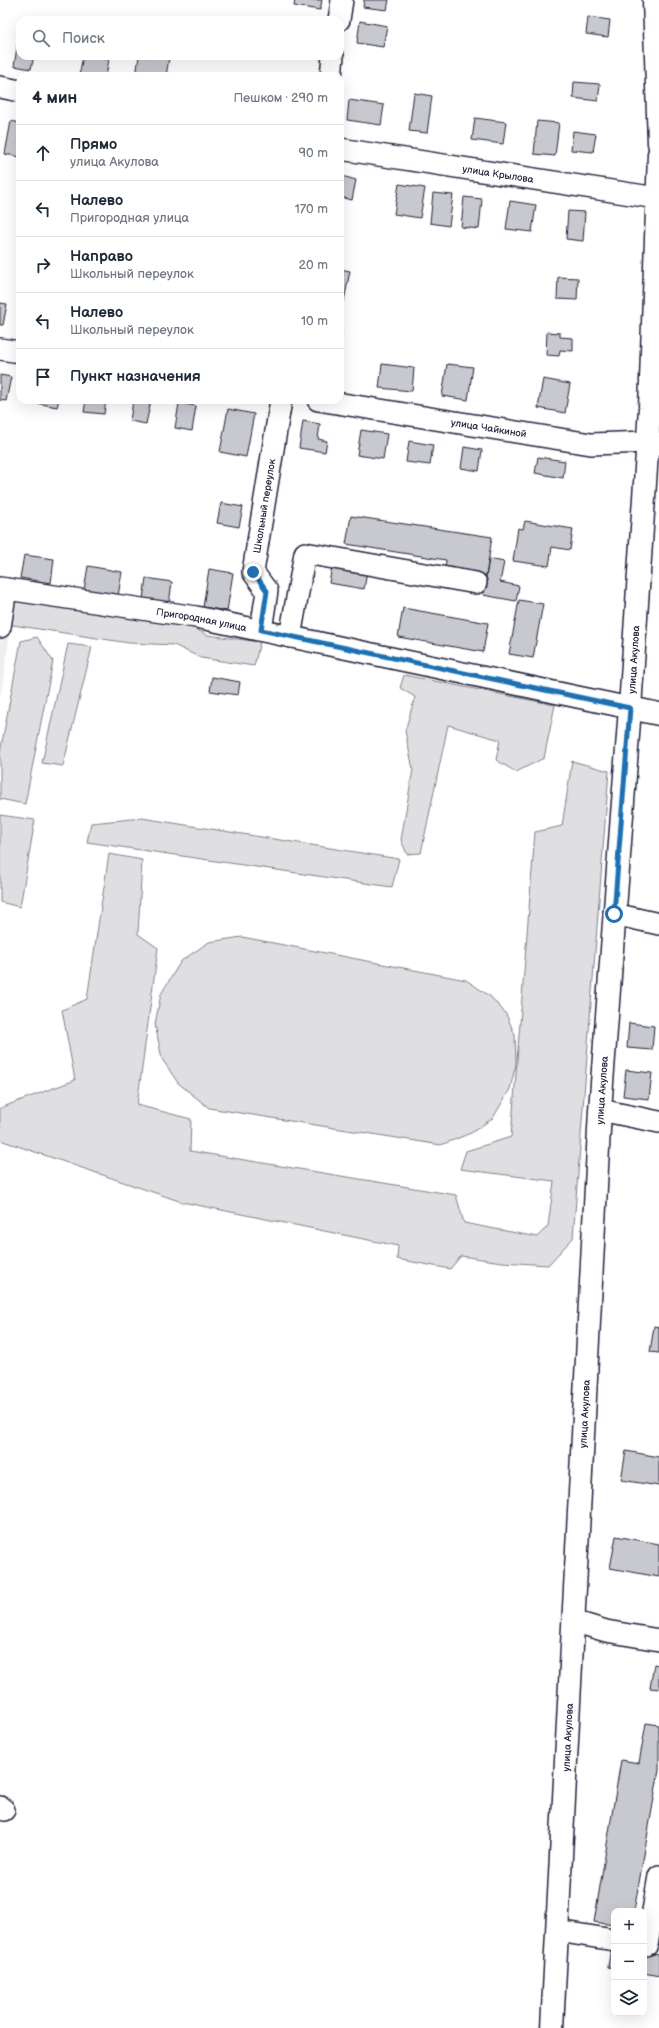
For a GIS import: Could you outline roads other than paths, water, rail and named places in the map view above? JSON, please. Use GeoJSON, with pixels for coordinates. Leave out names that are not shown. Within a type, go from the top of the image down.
{"type":"FeatureCollection","features":[{"type":"Feature","properties":{"kind":"main road"},"geometry":{"type":"LineString","coordinates":[[654,0],[659,143]]}},
{"type":"Feature","properties":{"kind":"main road","name":"улица Акулова"},"geometry":{"type":"LineString","coordinates":[[552,2028],[600,1110],[630,708],[653,443],[650,408],[657,267],[657,198],[659,154]]}},
{"type":"Feature","properties":{"kind":"main road","name":"Пригородная улица"},"geometry":{"type":"LineString","coordinates":[[630,708],[659,714]]}},
{"type":"Feature","properties":{"kind":"street"},"geometry":{"type":"LineString","coordinates":[[340,16],[342,0]]}},
{"type":"Feature","properties":{"kind":"street"},"geometry":{"type":"LineString","coordinates":[[332,72],[333,60]]}},
{"type":"Feature","properties":{"kind":"street"},"geometry":{"type":"LineString","coordinates":[[0,87],[16,90]]}},
{"type":"Feature","properties":{"kind":"street","name":"улица Крылова"},"geometry":{"type":"LineString","coordinates":[[344,150],[657,198]]}},
{"type":"Feature","properties":{"kind":"street"},"geometry":{"type":"LineString","coordinates":[[0,349],[16,351]]}},
{"type":"Feature","properties":{"kind":"street","name":"Школьный переулок"},"geometry":{"type":"LineString","coordinates":[[261,630],[267,591],[253,572],[280,404]]}},
{"type":"Feature","properties":{"kind":"street","name":"улица Чайкиной"},"geometry":{"type":"LineString","coordinates":[[343,404],[591,444],[653,443]]}},
{"type":"Feature","properties":{"kind":"street"},"geometry":{"type":"LineString","coordinates":[[290,636],[305,552],[476,583]]}},
{"type":"Feature","properties":{"kind":"street"},"geometry":{"type":"LineString","coordinates":[[0,627],[3,589]]}},
{"type":"Feature","properties":{"kind":"street","name":"Пригородная улица"},"geometry":{"type":"LineString","coordinates":[[3,589],[196,617],[630,708]]}},
{"type":"Feature","properties":{"kind":"street"},"geometry":{"type":"LineString","coordinates":[[614,914],[659,924]]}},
{"type":"Feature","properties":{"kind":"street"},"geometry":{"type":"LineString","coordinates":[[600,1110],[659,1122]]}},
{"type":"Feature","properties":{"kind":"street"},"geometry":{"type":"LineString","coordinates":[[573,1621],[606,1631],[659,1640]]}},
{"type":"Feature","properties":{"kind":"street"},"geometry":{"type":"LineString","coordinates":[[650,1946],[659,1876]]}},
{"type":"Feature","properties":{"kind":"street"},"geometry":{"type":"LineString","coordinates":[[557,1931],[611,1940]]}}]}
